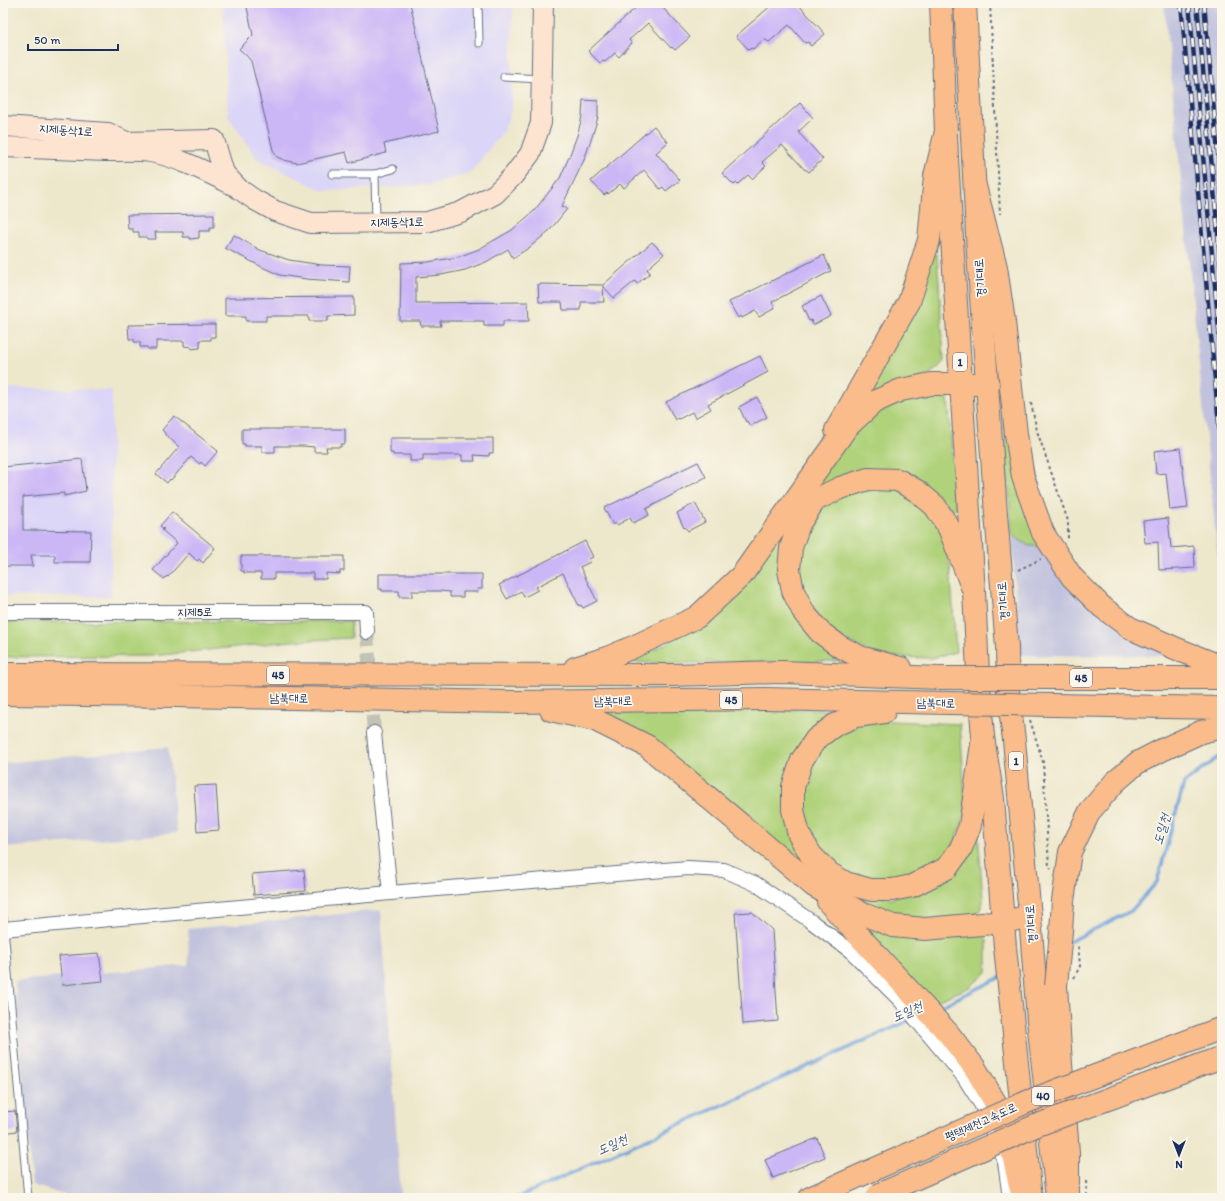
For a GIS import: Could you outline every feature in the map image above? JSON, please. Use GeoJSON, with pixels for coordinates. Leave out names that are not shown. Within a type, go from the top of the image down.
{"type":"FeatureCollection","features":[{"type":"Feature","properties":{"kind":"main road","name":"경기대로"},"geometry":{"type":"LineString","coordinates":[[941,3],[946,131],[978,672],[983,737],[994,798],[1005,947],[1031,1198]]}},
{"type":"Feature","properties":{"kind":"main road","name":"경기대로"},"geometry":{"type":"LineString","coordinates":[[965,3],[974,186],[996,514],[1007,647],[1008,690],[1032,940],[1046,989],[1057,1198]]}},
{"type":"Feature","properties":{"kind":"main road"},"geometry":{"type":"LineString","coordinates":[[801,492],[858,389],[909,302],[929,240],[935,176],[946,131]]}},
{"type":"Feature","properties":{"kind":"main road"},"geometry":{"type":"LineString","coordinates":[[974,186],[996,267],[1004,322],[1016,434],[1023,476],[1043,533],[1072,577],[1102,607],[1130,628],[1184,652],[1212,663],[1222,665]]}},
{"type":"Feature","properties":{"kind":"main road"},"geometry":{"type":"LineString","coordinates":[[552,675],[607,658],[697,617],[742,576],[847,427],[874,402],[901,390],[931,384],[988,384]]}},
{"type":"Feature","properties":{"kind":"main road"},"geometry":{"type":"LineString","coordinates":[[940,678],[860,657],[839,646],[820,632],[804,613],[793,591],[789,570],[791,548],[799,524],[815,500],[840,488],[868,479],[898,480],[917,491],[935,506],[949,528],[974,592]]}},
{"type":"Feature","properties":{"kind":"main road","name":"남북대로"},"geometry":{"type":"LineString","coordinates":[[3,674],[671,675],[782,672],[940,678],[1222,678]]}},
{"type":"Feature","properties":{"kind":"main road","name":"남북대로"},"geometry":{"type":"LineString","coordinates":[[3,694],[512,702],[765,700],[1222,708]]}},
{"type":"Feature","properties":{"kind":"main road"},"geometry":{"type":"LineString","coordinates":[[512,702],[595,720],[646,746],[814,886],[861,913],[893,926],[926,929],[1004,922],[1030,916]]}},
{"type":"Feature","properties":{"kind":"main road"},"geometry":{"type":"LineString","coordinates":[[949,703],[856,716],[835,725],[816,739],[802,760],[793,787],[793,810],[799,835],[811,855],[829,873],[846,883],[871,890],[892,890],[912,886],[947,868],[961,848],[970,826],[983,737]]}},
{"type":"Feature","properties":{"kind":"main road"},"geometry":{"type":"LineString","coordinates":[[1068,1198],[1068,1153],[1061,1064],[1046,989],[1061,931],[1063,900],[1070,852],[1090,811],[1115,782],[1138,763],[1201,732],[1222,727]]}},
{"type":"Feature","properties":{"kind":"main road"},"geometry":{"type":"LineString","coordinates":[[814,886],[942,1039],[975,1068],[995,1102],[1013,1155],[1023,1198]]}},
{"type":"Feature","properties":{"kind":"main road","name":"평택제천고속도로"},"geometry":{"type":"LineString","coordinates":[[810,1198],[1030,1101],[1222,1028]]}},
{"type":"Feature","properties":{"kind":"main road","name":"40"},"geometry":{"type":"LineString","coordinates":[[875,1197],[1035,1126],[1222,1057]]}},
{"type":"Feature","properties":{"kind":"street","name":"지제동삭1로"},"geometry":{"type":"LineString","coordinates":[[3,147],[107,150],[126,142],[214,140],[224,173],[239,189],[255,200],[276,211],[312,223],[427,222],[461,212],[495,194],[513,176],[530,154],[541,124],[543,3]]}},
{"type":"Feature","properties":{"kind":"street","name":"지제동삭1로"},"geometry":{"type":"LineString","coordinates":[[3,126],[108,133],[126,142]]}},
{"type":"Feature","properties":{"kind":"street"},"geometry":{"type":"LineString","coordinates":[[107,150],[150,152],[169,157],[208,172],[239,189]]}},
{"type":"Feature","properties":{"kind":"street","name":"지제5로"},"geometry":{"type":"LineString","coordinates":[[3,612],[366,612],[367,632]]}},
{"type":"Feature","properties":{"kind":"street"},"geometry":{"type":"LineString","coordinates":[[374,733],[390,893]]}},
{"type":"Feature","properties":{"kind":"street"},"geometry":{"type":"LineString","coordinates":[[3,925],[688,868],[724,870],[756,884],[812,922],[906,996]]}},
{"type":"Feature","properties":{"kind":"street"},"geometry":{"type":"LineString","coordinates":[[942,1039],[981,1104],[1005,1162],[1010,1198]]}},
{"type":"Feature","properties":{"kind":"lane"},"geometry":{"type":"LineString","coordinates":[[478,3],[479,43]]}},
{"type":"Feature","properties":{"kind":"lane"},"geometry":{"type":"LineString","coordinates":[[504,77],[542,79]]}},
{"type":"Feature","properties":{"kind":"lane"},"geometry":{"type":"LineString","coordinates":[[332,174],[375,174],[393,169]]}},
{"type":"Feature","properties":{"kind":"lane"},"geometry":{"type":"LineString","coordinates":[[375,174],[376,222]]}},
{"type":"Feature","properties":{"kind":"lane"},"geometry":{"type":"LineString","coordinates":[[3,925],[28,1198]]}},
{"type":"Feature","properties":{"kind":"shaded area"},"geometry":{"type":"Polygon","coordinates":[[[223,3],[513,3],[511,111],[504,131],[471,172],[431,185],[324,191],[257,159],[228,116],[223,3]]]}},
{"type":"Feature","properties":{"kind":"shaded area"},"geometry":{"type":"Polygon","coordinates":[[[1164,3],[1222,3],[1222,601],[1164,3]]]}},
{"type":"Feature","properties":{"kind":"shaded area"},"geometry":{"type":"Polygon","coordinates":[[[3,388],[112,390],[111,597],[3,596],[3,388]]]}},
{"type":"Feature","properties":{"kind":"shaded area"},"geometry":{"type":"Polygon","coordinates":[[[1012,535],[1029,546],[1042,546],[1179,656],[1019,655],[1012,535]]]}},
{"type":"Feature","properties":{"kind":"shaded area"},"geometry":{"type":"Polygon","coordinates":[[[168,747],[177,833],[4,848],[3,763],[168,747]]]}},
{"type":"Feature","properties":{"kind":"shaded area"},"geometry":{"type":"Polygon","coordinates":[[[381,910],[401,1198],[74,1198],[32,1185],[15,981],[189,965],[188,929],[381,910]]]}},
{"type":"Feature","properties":{"kind":"green space"},"geometry":{"type":"Polygon","coordinates":[[[937,254],[944,361],[938,368],[928,375],[865,400],[933,255],[937,254]]]}},
{"type":"Feature","properties":{"kind":"green space"},"geometry":{"type":"Polygon","coordinates":[[[1000,367],[1042,546],[1029,546],[1012,535],[1000,367]]]}},
{"type":"Feature","properties":{"kind":"green space"},"geometry":{"type":"Polygon","coordinates":[[[931,391],[948,398],[956,509],[953,510],[924,485],[815,495],[786,575],[854,661],[683,663],[620,662],[620,660],[656,649],[678,637],[834,451],[880,404],[931,391]]]}},
{"type":"Feature","properties":{"kind":"green space"},"geometry":{"type":"Polygon","coordinates":[[[898,486],[914,496],[945,532],[950,565],[956,652],[932,658],[891,657],[872,653],[827,630],[798,581],[803,539],[823,506],[846,492],[898,486]]]}},
{"type":"Feature","properties":{"kind":"green space"},"geometry":{"type":"Polygon","coordinates":[[[351,621],[351,638],[292,641],[152,656],[3,657],[3,622],[351,621]]]}},
{"type":"Feature","properties":{"kind":"green space"},"geometry":{"type":"Polygon","coordinates":[[[587,709],[843,710],[795,757],[812,872],[587,709]]]}},
{"type":"Feature","properties":{"kind":"green space"},"geometry":{"type":"Polygon","coordinates":[[[891,721],[960,724],[965,814],[950,854],[904,881],[859,881],[820,854],[804,822],[802,801],[803,784],[815,755],[828,741],[861,724],[891,721]]]}},
{"type":"Feature","properties":{"kind":"green space"},"geometry":{"type":"Polygon","coordinates":[[[978,830],[983,901],[979,911],[970,917],[920,922],[885,916],[833,883],[892,899],[978,830]]]}},
{"type":"Feature","properties":{"kind":"green space"},"geometry":{"type":"Polygon","coordinates":[[[856,920],[982,933],[987,940],[987,972],[970,987],[932,1003],[856,920]]]}},
{"type":"Feature","properties":{"kind":"building"},"geometry":{"type":"Polygon","coordinates":[[[246,3],[410,3],[439,131],[384,144],[386,153],[349,163],[346,152],[297,163],[277,157],[273,150],[251,61],[239,49],[253,35],[246,3]]]}},
{"type":"Feature","properties":{"kind":"building"},"geometry":{"type":"Polygon","coordinates":[[[641,3],[669,3],[663,8],[690,37],[675,50],[672,47],[671,48],[648,23],[629,40],[632,43],[619,57],[615,53],[605,62],[603,61],[600,63],[588,51],[641,3]]]}},
{"type":"Feature","properties":{"kind":"building"},"geometry":{"type":"Polygon","coordinates":[[[774,3],[797,3],[825,34],[811,46],[808,42],[805,43],[789,25],[769,42],[764,39],[753,49],[751,48],[749,50],[736,36],[774,3]]]}},
{"type":"Feature","properties":{"kind":"building"},"geometry":{"type":"Polygon","coordinates":[[[583,100],[598,101],[598,117],[584,160],[561,208],[563,206],[567,209],[550,230],[530,247],[513,258],[508,249],[486,262],[465,270],[441,275],[416,277],[416,303],[528,302],[529,321],[503,321],[503,326],[484,326],[484,321],[440,321],[441,326],[421,326],[420,321],[400,321],[401,263],[428,262],[458,257],[479,249],[512,230],[534,211],[560,178],[578,133],[582,116],[583,100]]]}},
{"type":"Feature","properties":{"kind":"building"},"geometry":{"type":"Polygon","coordinates":[[[800,103],[813,118],[798,132],[823,159],[809,172],[805,170],[782,145],[762,162],[766,166],[752,179],[748,175],[738,184],[736,183],[734,185],[722,173],[800,103]]]}},
{"type":"Feature","properties":{"kind":"building"},"geometry":{"type":"Polygon","coordinates":[[[654,126],[668,142],[656,153],[680,180],[666,191],[663,187],[660,189],[644,170],[624,188],[620,184],[608,194],[607,193],[604,195],[591,181],[654,126]]]}},
{"type":"Feature","properties":{"kind":"building"},"geometry":{"type":"Polygon","coordinates":[[[214,214],[214,227],[210,227],[210,231],[199,231],[199,238],[190,239],[190,237],[183,237],[183,232],[155,232],[156,239],[147,239],[146,237],[139,237],[139,232],[133,232],[133,229],[128,229],[127,215],[214,214]]]}},
{"type":"Feature","properties":{"kind":"building"},"geometry":{"type":"Polygon","coordinates":[[[234,235],[260,250],[289,260],[322,265],[350,266],[349,282],[306,279],[280,275],[225,248],[234,235]]]}},
{"type":"Feature","properties":{"kind":"building"},"geometry":{"type":"Polygon","coordinates":[[[652,242],[664,254],[647,269],[650,273],[637,284],[635,281],[614,298],[603,286],[604,302],[581,302],[581,310],[563,310],[562,302],[539,302],[538,284],[603,285],[652,242]]]}},
{"type":"Feature","properties":{"kind":"building"},"geometry":{"type":"Polygon","coordinates":[[[824,255],[831,271],[772,302],[775,308],[759,317],[755,311],[742,318],[741,316],[738,318],[729,302],[824,255]]]}},
{"type":"Feature","properties":{"kind":"building"},"geometry":{"type":"Polygon","coordinates":[[[821,296],[831,316],[813,325],[811,320],[809,321],[802,306],[821,296]]]}},
{"type":"Feature","properties":{"kind":"building"},"geometry":{"type":"Polygon","coordinates":[[[354,297],[354,315],[328,316],[328,321],[309,321],[309,316],[266,316],[266,321],[246,321],[246,316],[225,316],[225,298],[354,297]]]}},
{"type":"Feature","properties":{"kind":"building"},"geometry":{"type":"Polygon","coordinates":[[[215,324],[215,337],[211,337],[211,340],[200,340],[200,348],[191,349],[191,347],[184,346],[184,341],[156,341],[156,349],[148,349],[147,347],[140,347],[140,342],[134,342],[134,339],[129,339],[128,325],[215,324]]]}},
{"type":"Feature","properties":{"kind":"building"},"geometry":{"type":"Polygon","coordinates":[[[760,356],[768,372],[708,404],[711,409],[695,418],[692,412],[675,420],[666,402],[760,356]]]}},
{"type":"Feature","properties":{"kind":"building"},"geometry":{"type":"Polygon","coordinates":[[[757,397],[767,417],[750,426],[747,421],[746,422],[739,407],[757,397]]]}},
{"type":"Feature","properties":{"kind":"building"},"geometry":{"type":"Polygon","coordinates":[[[174,416],[218,451],[205,466],[201,462],[200,464],[191,457],[167,483],[156,474],[179,447],[162,430],[174,416]]]}},
{"type":"Feature","properties":{"kind":"building"},"geometry":{"type":"Polygon","coordinates":[[[242,429],[345,429],[345,444],[341,444],[341,447],[326,447],[327,452],[314,452],[314,447],[275,446],[275,452],[262,452],[262,446],[245,446],[245,444],[242,444],[242,429]]]}},
{"type":"Feature","properties":{"kind":"building"},"geometry":{"type":"Polygon","coordinates":[[[390,438],[493,438],[493,453],[489,453],[489,456],[474,455],[475,461],[462,461],[462,455],[423,455],[423,461],[410,461],[410,455],[393,455],[393,453],[390,453],[390,438]]]}},
{"type":"Feature","properties":{"kind":"building"},"geometry":{"type":"Polygon","coordinates":[[[1180,448],[1188,508],[1170,510],[1166,473],[1156,474],[1154,451],[1180,448]]]}},
{"type":"Feature","properties":{"kind":"building"},"geometry":{"type":"Polygon","coordinates":[[[82,459],[86,491],[64,496],[64,493],[23,497],[23,530],[91,531],[90,562],[55,562],[55,555],[31,555],[33,566],[3,566],[3,467],[82,459]]]}},
{"type":"Feature","properties":{"kind":"building"},"geometry":{"type":"Polygon","coordinates":[[[698,462],[706,477],[646,509],[649,515],[633,523],[630,518],[617,525],[616,523],[613,525],[604,508],[698,462]]]}},
{"type":"Feature","properties":{"kind":"building"},"geometry":{"type":"Polygon","coordinates":[[[695,503],[705,522],[688,531],[685,527],[684,528],[677,513],[695,503]]]}},
{"type":"Feature","properties":{"kind":"building"},"geometry":{"type":"Polygon","coordinates":[[[172,512],[215,548],[203,563],[199,559],[197,561],[189,553],[168,577],[167,576],[164,579],[153,570],[177,543],[162,530],[164,529],[160,526],[172,512]]]}},
{"type":"Feature","properties":{"kind":"building"},"geometry":{"type":"Polygon","coordinates":[[[1168,518],[1171,548],[1194,546],[1195,568],[1159,570],[1158,542],[1145,543],[1143,521],[1168,518]]]}},
{"type":"Feature","properties":{"kind":"building"},"geometry":{"type":"Polygon","coordinates":[[[585,541],[593,557],[589,559],[590,562],[580,567],[597,601],[583,608],[581,605],[579,606],[563,573],[536,587],[538,590],[524,597],[521,591],[507,599],[499,585],[585,541]]]}},
{"type":"Feature","properties":{"kind":"building"},"geometry":{"type":"Polygon","coordinates":[[[241,556],[344,556],[344,571],[340,571],[340,574],[326,573],[326,579],[313,579],[313,573],[274,573],[274,579],[261,579],[261,573],[244,573],[244,571],[241,571],[241,556]]]}},
{"type":"Feature","properties":{"kind":"building"},"geometry":{"type":"Polygon","coordinates":[[[379,574],[482,574],[482,589],[477,589],[478,592],[463,592],[463,597],[450,597],[450,592],[412,591],[412,597],[399,597],[399,591],[382,591],[382,589],[379,589],[379,574]]]}},
{"type":"Feature","properties":{"kind":"building"},"geometry":{"type":"Polygon","coordinates":[[[216,785],[219,830],[197,832],[194,786],[216,785]]]}},
{"type":"Feature","properties":{"kind":"building"},"geometry":{"type":"Polygon","coordinates":[[[304,870],[306,891],[254,895],[252,874],[304,870]]]}},
{"type":"Feature","properties":{"kind":"building"},"geometry":{"type":"Polygon","coordinates":[[[752,912],[772,930],[778,1021],[743,1024],[735,913],[752,912]]]}},
{"type":"Feature","properties":{"kind":"building"},"geometry":{"type":"Polygon","coordinates":[[[99,953],[103,981],[62,985],[59,956],[99,953]]]}},
{"type":"Feature","properties":{"kind":"building"},"geometry":{"type":"Polygon","coordinates":[[[15,1111],[17,1131],[3,1133],[3,1112],[15,1111]]]}},
{"type":"Feature","properties":{"kind":"building"},"geometry":{"type":"Polygon","coordinates":[[[817,1138],[825,1157],[773,1178],[765,1160],[817,1138]]]}},
{"type":"Feature","properties":{"kind":"waterway","name":"도일천"},"geometry":{"type":"LineString","coordinates":[[1067,943],[1131,911],[1157,882],[1184,783],[1222,756]]}},
{"type":"Feature","properties":{"kind":"waterway","name":"도일천"},"geometry":{"type":"LineString","coordinates":[[935,1009],[1001,977]]}},
{"type":"Feature","properties":{"kind":"waterway","name":"도일천"},"geometry":{"type":"LineString","coordinates":[[516,1198],[913,1019]]}},
{"type":"Feature","properties":{"kind":"tunnel"},"geometry":{"type":"LineString","coordinates":[[367,632],[374,733]]}},
{"type":"Feature","properties":{"kind":"railway"},"geometry":{"type":"LineString","coordinates":[[1181,3],[1222,458]]}},
{"type":"Feature","properties":{"kind":"railway"},"geometry":{"type":"LineString","coordinates":[[1189,3],[1222,363]]}},
{"type":"Feature","properties":{"kind":"railway"},"geometry":{"type":"LineString","coordinates":[[1197,3],[1222,278]]}},
{"type":"Feature","properties":{"kind":"railway"},"geometry":{"type":"LineString","coordinates":[[1204,3],[1222,197]]}}]}
